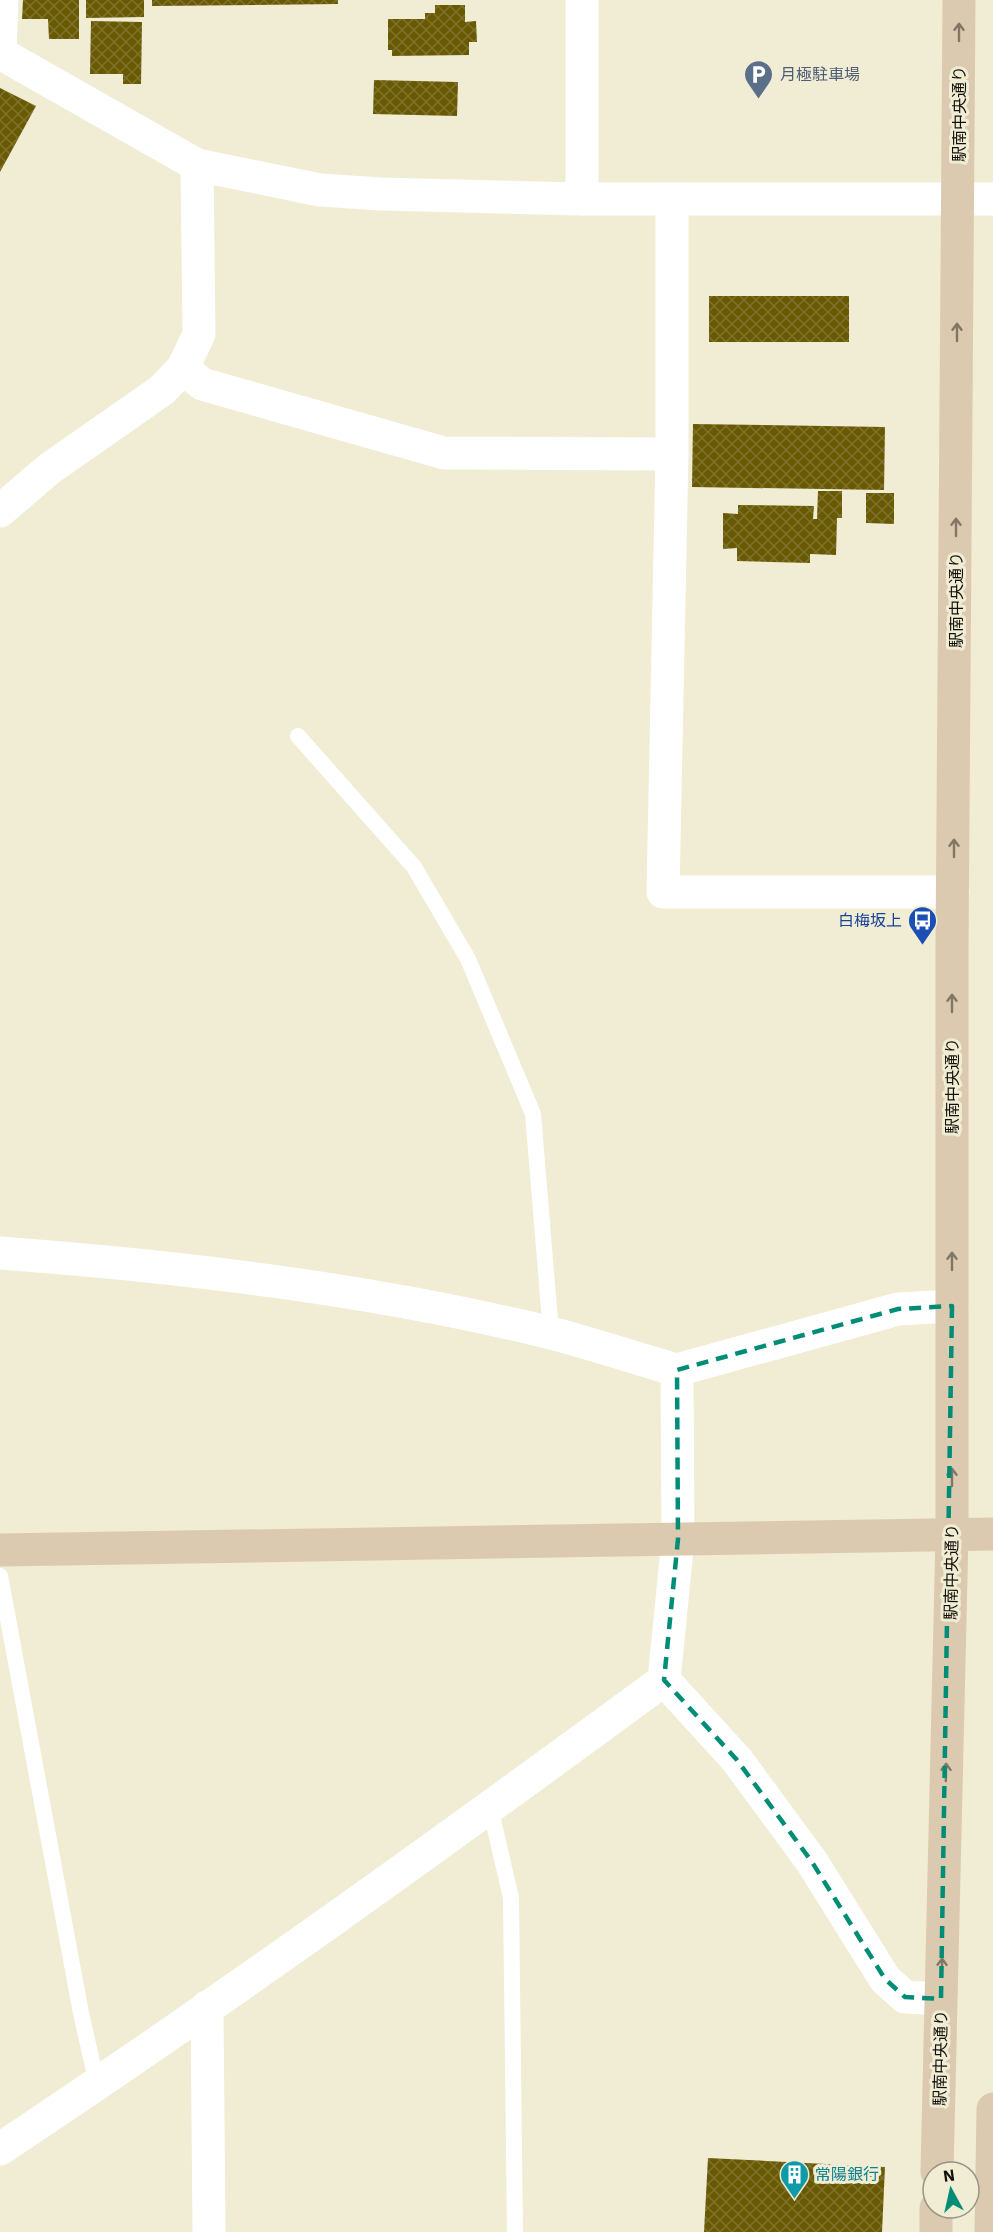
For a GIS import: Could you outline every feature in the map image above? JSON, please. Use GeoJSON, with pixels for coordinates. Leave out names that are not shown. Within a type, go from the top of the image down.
{"type":"FeatureCollection","features":[{"type":"Feature","properties":{"kind":"street"},"geometry":{"type":"LineString","coordinates":[[2,0],[0,53],[198,165],[320,190],[381,194],[582,199],[993,199]]}},
{"type":"Feature","properties":{"kind":"street"},"geometry":{"type":"LineString","coordinates":[[582,0],[582,199]]}},
{"type":"Feature","properties":{"kind":"street","name":"駅南中央通り"},"geometry":{"type":"LineString","coordinates":[[937,2160],[952,1535],[953,892],[959,0]]}},
{"type":"Feature","properties":{"kind":"street"},"geometry":{"type":"LineString","coordinates":[[0,511],[49,470],[162,390],[183,368],[199,334],[198,165]]}},
{"type":"Feature","properties":{"kind":"street"},"geometry":{"type":"LineString","coordinates":[[672,199],[672,454],[663,892],[953,892]]}},
{"type":"Feature","properties":{"kind":"street"},"geometry":{"type":"LineString","coordinates":[[183,368],[202,384],[444,453],[672,454]]}},
{"type":"Feature","properties":{"kind":"street"},"geometry":{"type":"LineString","coordinates":[[0,1253],[123,1262],[342,1291],[551,1333],[677,1370],[898,1309],[952,1306]]}},
{"type":"Feature","properties":{"kind":"street"},"geometry":{"type":"LineString","coordinates":[[677,1370],[678,1539],[664,1680],[744,1769],[812,1862],[885,1979],[904,1997],[941,1999]]}},
{"type":"Feature","properties":{"kind":"street"},"geometry":{"type":"LineString","coordinates":[[0,1550],[993,1534]]}},
{"type":"Feature","properties":{"kind":"street"},"geometry":{"type":"LineString","coordinates":[[0,2149],[207,2007],[490,1807],[664,1680]]}},
{"type":"Feature","properties":{"kind":"street"},"geometry":{"type":"LineString","coordinates":[[207,2007],[209,2232]]}},
{"type":"Feature","properties":{"kind":"street"},"geometry":{"type":"LineString","coordinates":[[991,2232],[993,2109]]}},
{"type":"Feature","properties":{"kind":"lane"},"geometry":{"type":"LineString","coordinates":[[298,736],[414,867],[468,959],[534,1114],[551,1333]]}},
{"type":"Feature","properties":{"kind":"lane"},"geometry":{"type":"LineString","coordinates":[[0,1576],[81,2013],[97,2084]]}},
{"type":"Feature","properties":{"kind":"lane"},"geometry":{"type":"LineString","coordinates":[[490,1807],[511,1898],[515,2232]]}},
{"type":"Feature","properties":{"kind":"highlighted area"},"geometry":{"type":"Polygon","coordinates":[[[952,1306],[941,1999],[905,1997],[885,1979],[812,1862],[737,1760],[664,1680],[678,1539],[677,1370],[898,1309],[952,1306]]]}},
{"type":"Feature","properties":{"kind":"building"},"geometry":{"type":"Polygon","coordinates":[[[23,0],[79,0],[79,39],[49,39],[48,19],[22,19],[23,0]]]}},
{"type":"Feature","properties":{"kind":"building"},"geometry":{"type":"Polygon","coordinates":[[[86,0],[144,0],[144,17],[86,18],[86,0]]]}},
{"type":"Feature","properties":{"kind":"building"},"geometry":{"type":"Polygon","coordinates":[[[152,0],[338,0],[338,4],[152,6],[152,0]]]}},
{"type":"Feature","properties":{"kind":"building"},"geometry":{"type":"Polygon","coordinates":[[[435,5],[465,5],[465,22],[476,21],[477,42],[469,42],[469,55],[392,56],[392,50],[388,50],[388,19],[425,19],[425,13],[435,13],[435,5]]]}},
{"type":"Feature","properties":{"kind":"building"},"geometry":{"type":"Polygon","coordinates":[[[91,21],[142,22],[141,84],[123,84],[123,74],[90,74],[91,21]]]}},
{"type":"Feature","properties":{"kind":"building"},"geometry":{"type":"Polygon","coordinates":[[[374,80],[458,82],[457,116],[373,114],[374,80]]]}},
{"type":"Feature","properties":{"kind":"building"},"geometry":{"type":"Polygon","coordinates":[[[0,88],[36,106],[0,172],[0,88]]]}},
{"type":"Feature","properties":{"kind":"building"},"geometry":{"type":"Polygon","coordinates":[[[709,296],[849,296],[849,342],[709,342],[709,296]]]}},
{"type":"Feature","properties":{"kind":"building"},"geometry":{"type":"Polygon","coordinates":[[[693,424],[885,427],[884,490],[692,487],[693,424]]]}},
{"type":"Feature","properties":{"kind":"building"},"geometry":{"type":"Polygon","coordinates":[[[818,491],[842,491],[842,518],[837,518],[836,555],[810,554],[810,563],[737,561],[737,548],[723,549],[723,513],[738,514],[738,505],[814,506],[813,519],[817,519],[818,491]]]}},
{"type":"Feature","properties":{"kind":"building"},"geometry":{"type":"Polygon","coordinates":[[[866,493],[894,493],[894,524],[866,523],[866,493]]]}},
{"type":"Feature","properties":{"kind":"building","name":"常陽銀行"},"geometry":{"type":"Polygon","coordinates":[[[708,2158],[885,2167],[882,2232],[704,2232],[708,2158]]]}},
{"type":"Feature","properties":{"kind":"place","name":"月極駐車場"},"geometry":{"type":"Point","coordinates":[759,100]}},
{"type":"Feature","properties":{"kind":"place","name":"白梅坂上"},"geometry":{"type":"Point","coordinates":[923,946]}},
{"type":"Feature","properties":{"kind":"place","name":"常陽銀行"},"geometry":{"type":"Point","coordinates":[794,2200]}}]}
